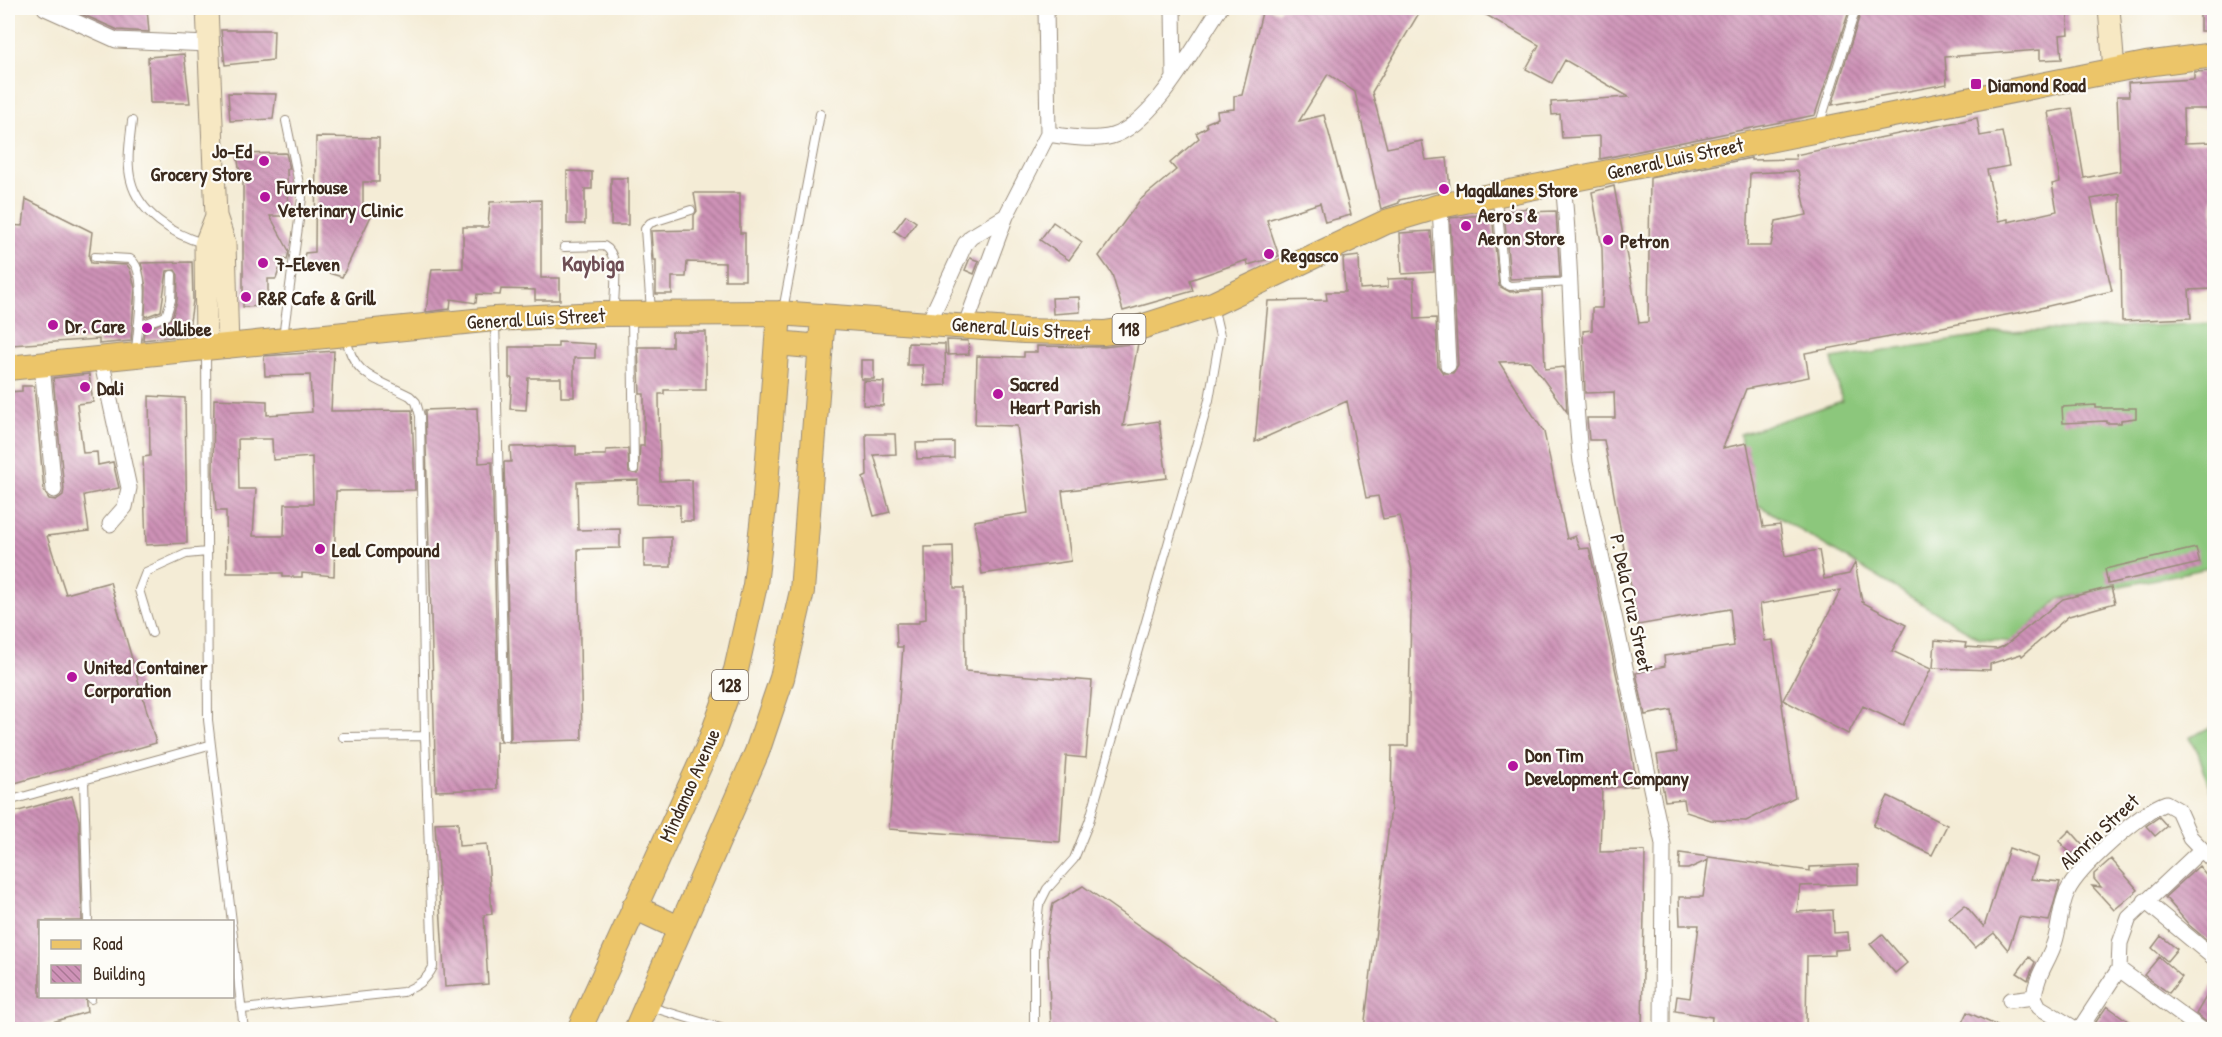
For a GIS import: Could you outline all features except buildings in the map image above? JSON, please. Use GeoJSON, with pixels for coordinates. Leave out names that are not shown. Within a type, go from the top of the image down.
{"type":"FeatureCollection","features":[{"type":"Feature","properties":{"kind":"main road","name":"General Luis Street"},"geometry":{"type":"LineString","coordinates":[[8,368],[494,319],[633,313],[781,313],[966,324],[1024,331],[1104,333],[1138,328],[1213,304],[1386,222],[1440,206],[2114,70],[2214,55]]}},
{"type":"Feature","properties":{"kind":"main road","name":"Mindanao Avenue"},"geometry":{"type":"LineString","coordinates":[[579,1029],[708,747],[736,670],[755,585],[781,313]]}},
{"type":"Feature","properties":{"kind":"main road","name":"128"},"geometry":{"type":"LineString","coordinates":[[636,1029],[757,752],[782,678],[802,591],[823,316]]}},
{"type":"Feature","properties":{"kind":"main road"},"geometry":{"type":"LineString","coordinates":[[777,343],[821,347]]}},
{"type":"Feature","properties":{"kind":"main road"},"geometry":{"type":"LineString","coordinates":[[634,907],[679,928]]}},
{"type":"Feature","properties":{"kind":"street"},"geometry":{"type":"LineString","coordinates":[[45,8],[116,40],[208,44]]}},
{"type":"Feature","properties":{"kind":"street"},"geometry":{"type":"LineString","coordinates":[[207,8],[216,216],[217,348]]}},
{"type":"Feature","properties":{"kind":"street"},"geometry":{"type":"LineString","coordinates":[[966,324],[1006,216],[1048,134],[1046,8]]}},
{"type":"Feature","properties":{"kind":"street"},"geometry":{"type":"LineString","coordinates":[[1173,8],[1174,76]]}},
{"type":"Feature","properties":{"kind":"street"},"geometry":{"type":"LineString","coordinates":[[1048,134],[1091,138],[1111,136],[1127,130],[1154,106],[1220,8]]}},
{"type":"Feature","properties":{"kind":"street"},"geometry":{"type":"LineString","coordinates":[[2109,8],[2114,70]]}},
{"type":"Feature","properties":{"kind":"street","name":"P. Dela Cruz Street"},"geometry":{"type":"LineString","coordinates":[[1563,183],[1571,282],[1576,420],[1581,462],[1663,844],[1662,1029]]}},
{"type":"Feature","properties":{"kind":"street"},"geometry":{"type":"LineString","coordinates":[[1440,206],[1448,365]]}},
{"type":"Feature","properties":{"kind":"street"},"geometry":{"type":"LineString","coordinates":[[929,322],[965,244],[971,237],[1006,216]]}},
{"type":"Feature","properties":{"kind":"street"},"geometry":{"type":"LineString","coordinates":[[101,359],[129,488],[124,507],[110,524]]}},
{"type":"Feature","properties":{"kind":"street"},"geometry":{"type":"LineString","coordinates":[[42,365],[54,490]]}},
{"type":"Feature","properties":{"kind":"street","name":"Almria Street"},"geometry":{"type":"LineString","coordinates":[[2034,997],[2035,982],[2055,942],[2068,891],[2081,872],[2151,808],[2166,803],[2178,810],[2190,837],[2201,850]]}},
{"type":"Feature","properties":{"kind":"street"},"geometry":{"type":"LineString","coordinates":[[2010,1000],[2034,997],[2039,1007],[2078,1029],[2119,969],[2120,943],[2129,918],[2201,850],[2214,862]]}},
{"type":"Feature","properties":{"kind":"street"},"geometry":{"type":"LineString","coordinates":[[2145,901],[2214,958]]}},
{"type":"Feature","properties":{"kind":"street"},"geometry":{"type":"LineString","coordinates":[[2119,969],[2202,1029]]}},
{"type":"Feature","properties":{"kind":"lane"},"geometry":{"type":"LineString","coordinates":[[1819,128],[1856,8]]}},
{"type":"Feature","properties":{"kind":"lane"},"geometry":{"type":"LineString","coordinates":[[781,313],[820,114]]}},
{"type":"Feature","properties":{"kind":"lane"},"geometry":{"type":"LineString","coordinates":[[132,121],[129,169],[131,183],[140,201],[166,226],[215,244]]}},
{"type":"Feature","properties":{"kind":"lane"},"geometry":{"type":"LineString","coordinates":[[282,341],[302,198],[286,121]]}},
{"type":"Feature","properties":{"kind":"lane"},"geometry":{"type":"LineString","coordinates":[[1496,194],[1504,283],[1510,286],[1571,282]]}},
{"type":"Feature","properties":{"kind":"lane"},"geometry":{"type":"LineString","coordinates":[[634,470],[633,313],[645,229],[650,223],[691,210]]}},
{"type":"Feature","properties":{"kind":"lane"},"geometry":{"type":"LineString","coordinates":[[564,247],[604,246],[609,248],[633,313]]}},
{"type":"Feature","properties":{"kind":"lane"},"geometry":{"type":"LineString","coordinates":[[95,257],[130,259],[135,262],[141,281],[136,356]]}},
{"type":"Feature","properties":{"kind":"lane"},"geometry":{"type":"LineString","coordinates":[[138,326],[166,316],[171,300],[172,275]]}},
{"type":"Feature","properties":{"kind":"lane"},"geometry":{"type":"LineString","coordinates":[[1034,1029],[1034,950],[1039,905],[1047,889],[1074,859],[1089,822],[1209,400],[1220,336],[1213,304]]}},
{"type":"Feature","properties":{"kind":"lane"},"geometry":{"type":"LineString","coordinates":[[494,319],[505,737]]}},
{"type":"Feature","properties":{"kind":"lane"},"geometry":{"type":"LineString","coordinates":[[243,1010],[403,992],[416,987],[428,978],[434,967],[419,409],[410,396],[357,368],[348,351],[345,333]]}},
{"type":"Feature","properties":{"kind":"lane"},"geometry":{"type":"LineString","coordinates":[[217,348],[207,552],[209,745],[232,920]]}},
{"type":"Feature","properties":{"kind":"lane"},"geometry":{"type":"LineString","coordinates":[[152,633],[139,590],[146,572],[186,554],[207,552]]}},
{"type":"Feature","properties":{"kind":"lane"},"geometry":{"type":"LineString","coordinates":[[343,737],[426,736]]}},
{"type":"Feature","properties":{"kind":"lane"},"geometry":{"type":"LineString","coordinates":[[8,801],[209,745]]}},
{"type":"Feature","properties":{"kind":"lane"},"geometry":{"type":"LineString","coordinates":[[84,780],[88,920]]}},
{"type":"Feature","properties":{"kind":"lane"},"geometry":{"type":"LineString","coordinates":[[234,942],[243,1010],[243,1029]]}},
{"type":"Feature","properties":{"kind":"lane"},"geometry":{"type":"LineString","coordinates":[[646,1005],[727,1029]]}},
{"type":"Feature","properties":{"kind":"green space"},"geometry":{"type":"Polygon","coordinates":[[[2214,323],[2214,567],[2059,599],[2013,642],[1980,639],[1750,500],[1740,434],[1842,401],[1832,359],[2009,332],[2214,323]]]}},
{"type":"Feature","properties":{"kind":"green space"},"geometry":{"type":"Polygon","coordinates":[[[2214,725],[2214,801],[2198,752],[2189,738],[2214,725]]]}},
{"type":"Feature","properties":{"kind":"place","name":"Diamond Road"},"geometry":{"type":"Point","coordinates":[1976,84]}},
{"type":"Feature","properties":{"kind":"place","name":"Jo-Ed Grocery Store"},"geometry":{"type":"Point","coordinates":[264,161]}},
{"type":"Feature","properties":{"kind":"place","name":"Magallanes Store"},"geometry":{"type":"Point","coordinates":[1444,189]}},
{"type":"Feature","properties":{"kind":"place","name":"Furrhouse Veterinary Clinic"},"geometry":{"type":"Point","coordinates":[265,197]}},
{"type":"Feature","properties":{"kind":"place","name":"Aero's & Aeron Store"},"geometry":{"type":"Point","coordinates":[1466,226]}},
{"type":"Feature","properties":{"kind":"place","name":"Petron"},"geometry":{"type":"Point","coordinates":[1608,240]}},
{"type":"Feature","properties":{"kind":"place","name":"Regasco"},"geometry":{"type":"Point","coordinates":[1269,254]}},
{"type":"Feature","properties":{"kind":"place","name":"7-Eleven"},"geometry":{"type":"Point","coordinates":[263,263]}},
{"type":"Feature","properties":{"kind":"place","name":"R&R Cafe & Grill"},"geometry":{"type":"Point","coordinates":[246,297]}},
{"type":"Feature","properties":{"kind":"place","name":"Dr. Care"},"geometry":{"type":"Point","coordinates":[53,325]}},
{"type":"Feature","properties":{"kind":"place","name":"Jollibee"},"geometry":{"type":"Point","coordinates":[147,328]}},
{"type":"Feature","properties":{"kind":"place","name":"Dali"},"geometry":{"type":"Point","coordinates":[85,387]}},
{"type":"Feature","properties":{"kind":"place","name":"Sacred Heart Parish"},"geometry":{"type":"Point","coordinates":[998,394]}},
{"type":"Feature","properties":{"kind":"place","name":"Leal Compound"},"geometry":{"type":"Point","coordinates":[320,549]}},
{"type":"Feature","properties":{"kind":"place","name":"United Container Corporation"},"geometry":{"type":"Point","coordinates":[72,677]}},
{"type":"Feature","properties":{"kind":"place","name":"Don Tim Development Company"},"geometry":{"type":"Point","coordinates":[1513,766]}},
{"type":"Feature","properties":{"kind":"district","name":"Kaybiga"},"geometry":{"type":"Point","coordinates":[593,263]}}]}
